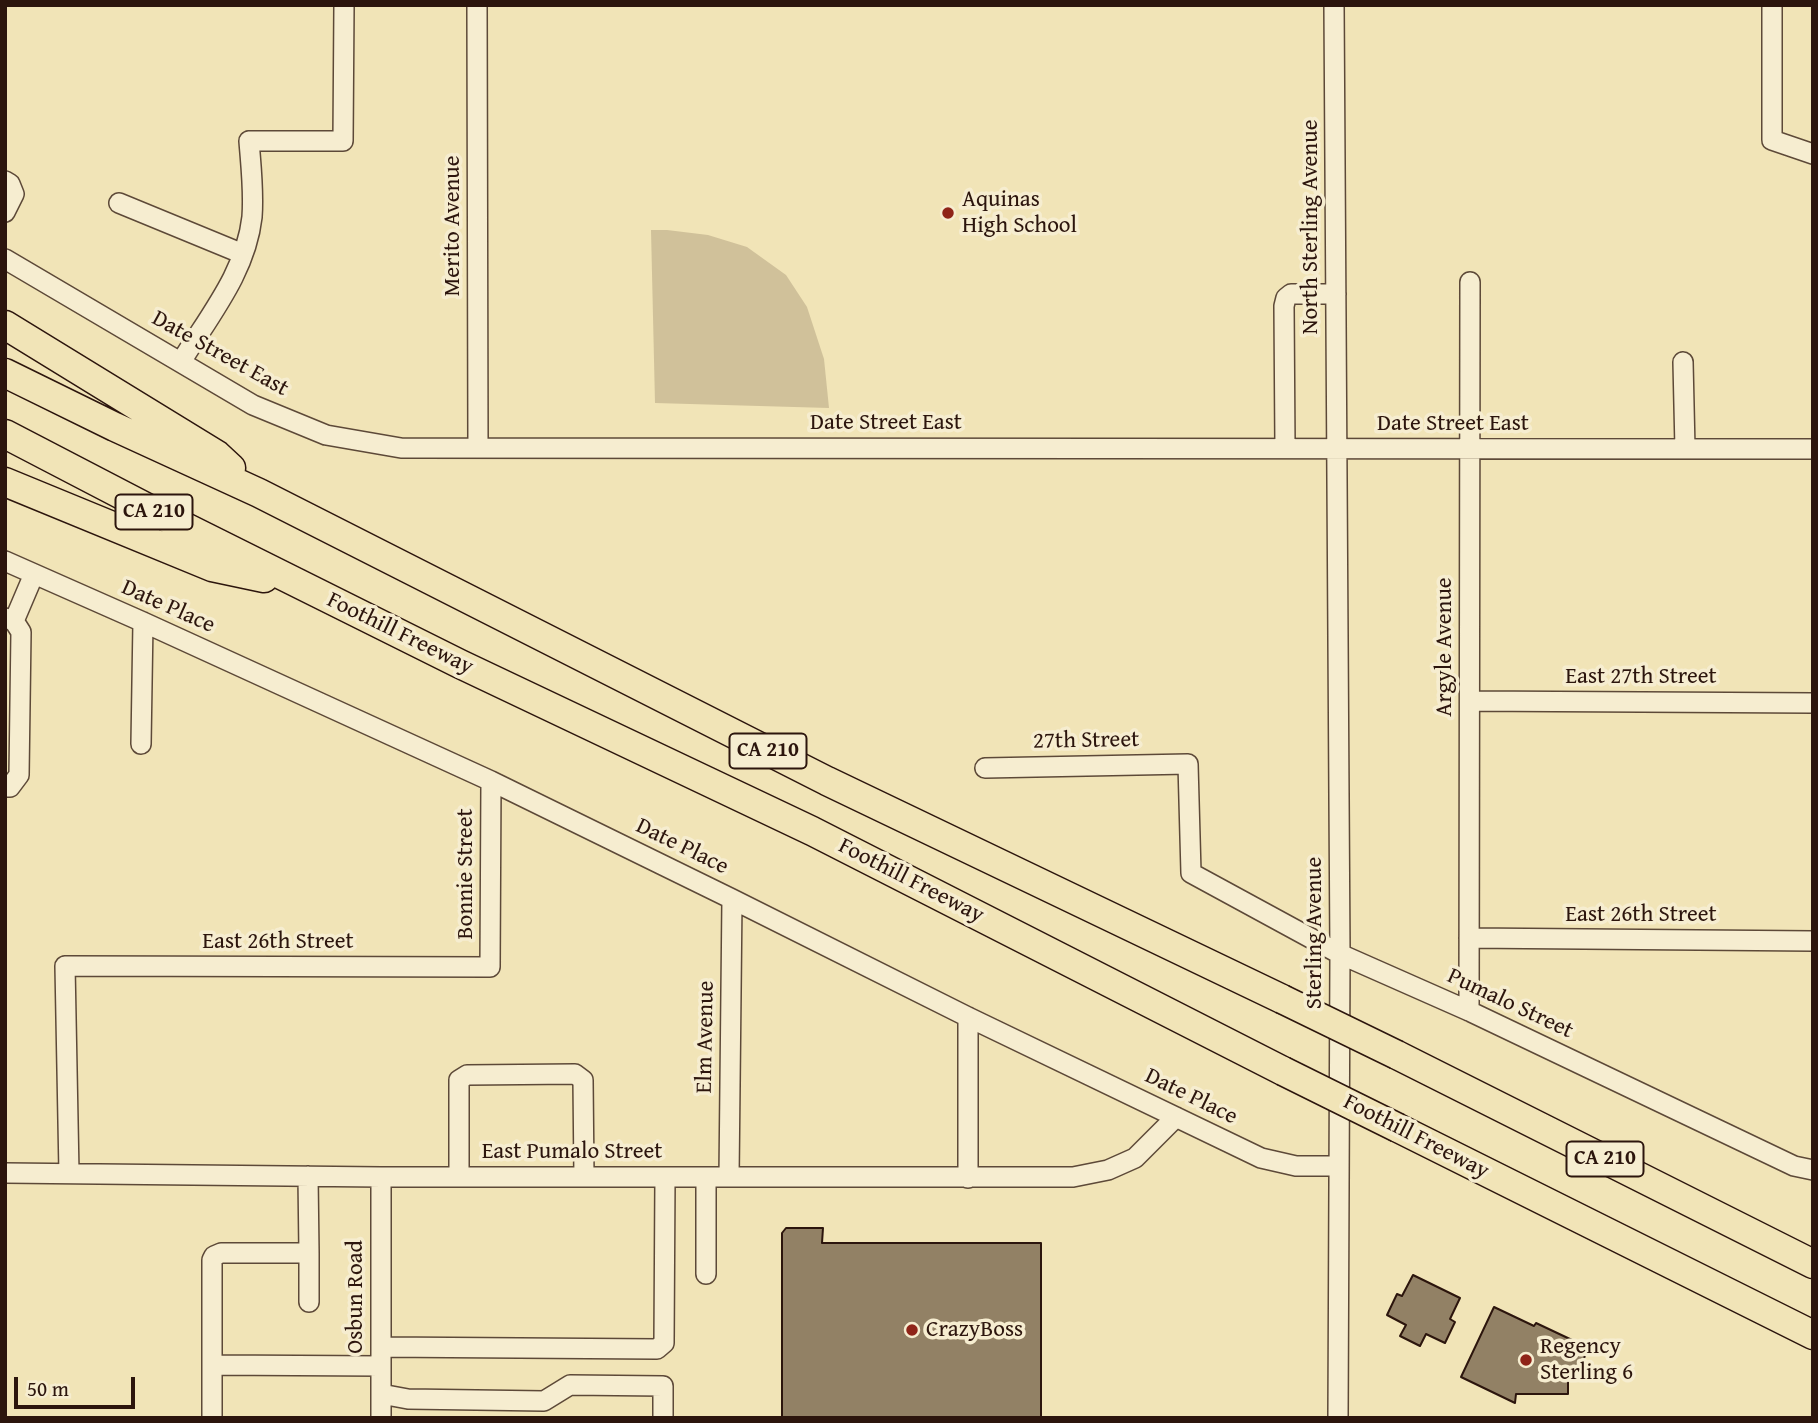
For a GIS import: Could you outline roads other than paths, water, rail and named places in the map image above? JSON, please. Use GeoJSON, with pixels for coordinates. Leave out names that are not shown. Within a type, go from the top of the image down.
{"type":"FeatureCollection","features":[{"type":"Feature","properties":{"kind":"highway"},"geometry":{"type":"LineString","coordinates":[[5,325],[217,455],[259,493]]}},
{"type":"Feature","properties":{"kind":"highway","name":"CA 210"},"geometry":{"type":"LineString","coordinates":[[5,373],[114,427],[259,493],[827,781],[1397,1055],[1813,1264]]}},
{"type":"Feature","properties":{"kind":"highway","name":"Foothill Freeway"},"geometry":{"type":"LineString","coordinates":[[5,434],[460,664],[812,831],[1283,1071],[1813,1335]]}},
{"type":"Feature","properties":{"kind":"highway"},"geometry":{"type":"LineString","coordinates":[[5,482],[212,567],[304,587]]}},
{"type":"Feature","properties":{"kind":"street"},"geometry":{"type":"LineString","coordinates":[[181,362],[233,279],[243,254],[251,219],[253,187],[249,141],[343,141],[344,5]]}},
{"type":"Feature","properties":{"kind":"street","name":"Merito Avenue"},"geometry":{"type":"LineString","coordinates":[[477,5],[478,447]]}},
{"type":"Feature","properties":{"kind":"street","name":"North Sterling Avenue"},"geometry":{"type":"LineString","coordinates":[[1334,5],[1336,448]]}},
{"type":"Feature","properties":{"kind":"street"},"geometry":{"type":"LineString","coordinates":[[1772,5],[1772,140],[1813,154]]}},
{"type":"Feature","properties":{"kind":"street"},"geometry":{"type":"LineString","coordinates":[[5,181],[10,184],[14,194],[5,212]]}},
{"type":"Feature","properties":{"kind":"street"},"geometry":{"type":"LineString","coordinates":[[119,203],[243,254]]}},
{"type":"Feature","properties":{"kind":"street","name":"Date Street East"},"geometry":{"type":"LineString","coordinates":[[5,259],[253,405],[326,435],[401,447],[1813,449]]}},
{"type":"Feature","properties":{"kind":"street","name":"Argyle Avenue"},"geometry":{"type":"LineString","coordinates":[[1469,1011],[1470,282]]}},
{"type":"Feature","properties":{"kind":"street"},"geometry":{"type":"LineString","coordinates":[[1285,448],[1283,306],[1291,294],[1336,294]]}},
{"type":"Feature","properties":{"kind":"street"},"geometry":{"type":"LineString","coordinates":[[1683,362],[1685,449]]}},
{"type":"Feature","properties":{"kind":"street","name":"Sterling Avenue"},"geometry":{"type":"LineString","coordinates":[[1336,448],[1340,954],[1338,1418]]}},
{"type":"Feature","properties":{"kind":"street","name":"Date Place"},"geometry":{"type":"LineString","coordinates":[[5,561],[491,781],[968,1017],[1261,1158],[1296,1166],[1339,1166]]}},
{"type":"Feature","properties":{"kind":"street"},"geometry":{"type":"LineString","coordinates":[[5,787],[10,787],[19,775],[21,632],[9,620],[34,574]]}},
{"type":"Feature","properties":{"kind":"street"},"geometry":{"type":"LineString","coordinates":[[141,744],[143,622]]}},
{"type":"Feature","properties":{"kind":"street","name":"East 27th Street"},"geometry":{"type":"LineString","coordinates":[[1470,701],[1813,703]]}},
{"type":"Feature","properties":{"kind":"street","name":"27th Street"},"geometry":{"type":"LineString","coordinates":[[985,768],[1188,764],[1191,873]]}},
{"type":"Feature","properties":{"kind":"street","name":"Bonnie Street"},"geometry":{"type":"LineString","coordinates":[[490,967],[491,781]]}},
{"type":"Feature","properties":{"kind":"street","name":"Pumalo Street"},"geometry":{"type":"LineString","coordinates":[[1191,873],[1340,954],[1469,1011],[1794,1166],[1813,1170]]}},
{"type":"Feature","properties":{"kind":"street","name":"Elm Avenue"},"geometry":{"type":"LineString","coordinates":[[729,1177],[732,899]]}},
{"type":"Feature","properties":{"kind":"street","name":"East 26th Street"},"geometry":{"type":"LineString","coordinates":[[1469,938],[1813,941]]}},
{"type":"Feature","properties":{"kind":"street","name":"East 26th Street"},"geometry":{"type":"LineString","coordinates":[[69,1173],[65,966],[490,967]]}},
{"type":"Feature","properties":{"kind":"street"},"geometry":{"type":"LineString","coordinates":[[968,1017],[968,1178]]}},
{"type":"Feature","properties":{"kind":"street"},"geometry":{"type":"LineString","coordinates":[[458,1177],[459,1080],[467,1074],[575,1074],[583,1080],[583,1177]]}},
{"type":"Feature","properties":{"kind":"street","name":"East Pumalo Street"},"geometry":{"type":"LineString","coordinates":[[5,1173],[380,1177],[1073,1177],[1108,1170],[1135,1158],[1176,1117]]}},
{"type":"Feature","properties":{"kind":"street"},"geometry":{"type":"LineString","coordinates":[[308,1176],[309,1302]]}},
{"type":"Feature","properties":{"kind":"street","name":"Osbun Road"},"geometry":{"type":"LineString","coordinates":[[380,1177],[381,1418]]}},
{"type":"Feature","properties":{"kind":"street"},"geometry":{"type":"LineString","coordinates":[[212,1365],[381,1356],[657,1349],[664,1343],[665,1177]]}},
{"type":"Feature","properties":{"kind":"street"},"geometry":{"type":"LineString","coordinates":[[706,1177],[706,1274]]}},
{"type":"Feature","properties":{"kind":"street"},"geometry":{"type":"LineString","coordinates":[[212,1418],[214,1256],[220,1253],[309,1253]]}},
{"type":"Feature","properties":{"kind":"street"},"geometry":{"type":"LineString","coordinates":[[381,1394],[408,1399],[544,1401],[570,1385],[663,1386],[663,1418]]}},
{"type":"Feature","properties":{"kind":"place","name":"Aquinas High School"},"geometry":{"type":"Point","coordinates":[948,213]}},
{"type":"Feature","properties":{"kind":"place","name":"CrazyBoss"},"geometry":{"type":"Point","coordinates":[912,1330]}},
{"type":"Feature","properties":{"kind":"place","name":"Regency Sterling 6"},"geometry":{"type":"Point","coordinates":[1526,1360]}}]}
